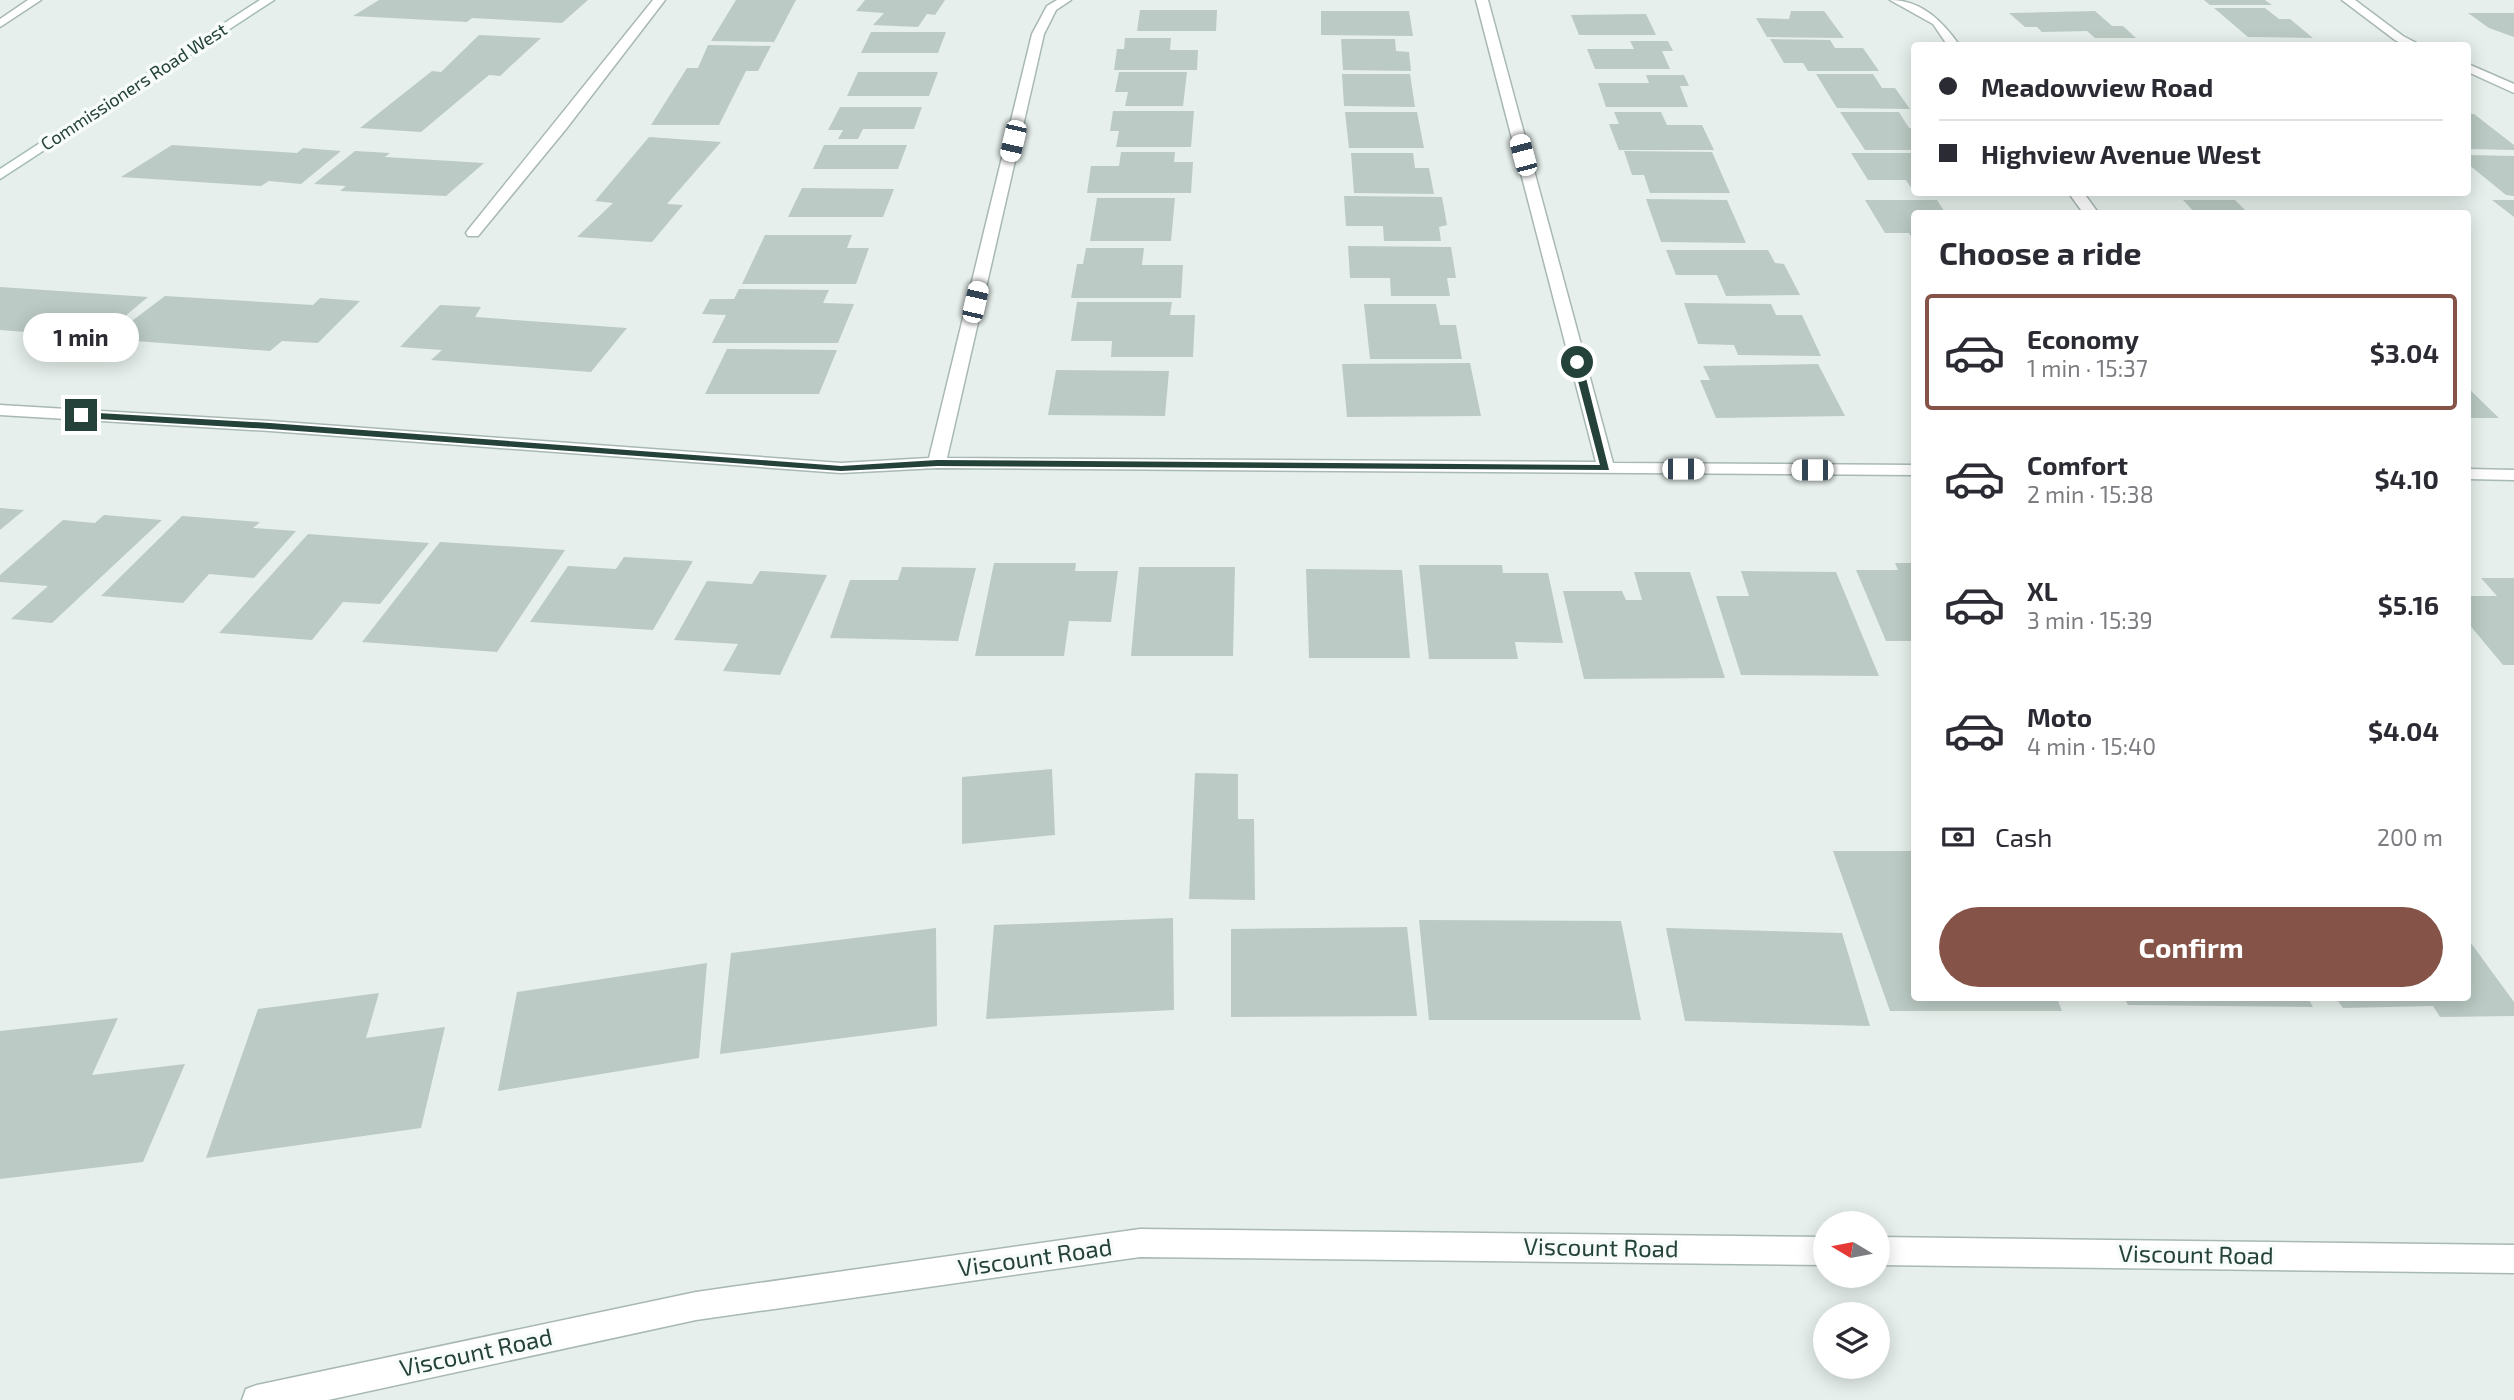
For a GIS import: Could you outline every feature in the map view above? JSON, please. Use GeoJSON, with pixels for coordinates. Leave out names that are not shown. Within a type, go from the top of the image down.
{"type":"FeatureCollection","features":[{"type":"Feature","properties":{"kind":"street"},"geometry":{"type":"LineString","coordinates":[[0,24],[35,0]]}},
{"type":"Feature","properties":{"kind":"street","name":"Commissioners Road West"},"geometry":{"type":"LineString","coordinates":[[0,175],[268,0]]}},
{"type":"Feature","properties":{"kind":"street"},"geometry":{"type":"LineString","coordinates":[[473,233],[659,0]]}},
{"type":"Feature","properties":{"kind":"street"},"geometry":{"type":"LineString","coordinates":[[937,463],[1038,34],[1051,8],[1065,0]]}},
{"type":"Feature","properties":{"kind":"street"},"geometry":{"type":"LineString","coordinates":[[1482,0],[1606,468]]}},
{"type":"Feature","properties":{"kind":"street"},"geometry":{"type":"LineString","coordinates":[[1896,0],[1937,22],[1951,42]]}},
{"type":"Feature","properties":{"kind":"street"},"geometry":{"type":"LineString","coordinates":[[2348,0],[2408,42]]}},
{"type":"Feature","properties":{"kind":"street"},"geometry":{"type":"LineString","coordinates":[[2471,69],[2514,89]]}},
{"type":"Feature","properties":{"kind":"street"},"geometry":{"type":"LineString","coordinates":[[2078,196],[2089,210]]}},
{"type":"Feature","properties":{"kind":"street"},"geometry":{"type":"LineString","coordinates":[[0,410],[270,426],[841,468],[937,463],[1911,470]]}},
{"type":"Feature","properties":{"kind":"street"},"geometry":{"type":"LineString","coordinates":[[2471,474],[2514,475]]}},
{"type":"Feature","properties":{"kind":"street","name":"Viscount Road"},"geometry":{"type":"LineString","coordinates":[[257,1400],[696,1306],[1140,1242],[1813,1251]]}},
{"type":"Feature","properties":{"kind":"street","name":"Viscount Road"},"geometry":{"type":"LineString","coordinates":[[1890,1251],[2514,1259]]}},
{"type":"Feature","properties":{"kind":"building"},"geometry":{"type":"Polygon","coordinates":[[[379,0],[588,0],[562,23],[472,18],[467,22],[353,16],[379,0]]]}},
{"type":"Feature","properties":{"kind":"building"},"geometry":{"type":"Polygon","coordinates":[[[736,0],[796,0],[774,42],[711,41],[736,0]]]}},
{"type":"Feature","properties":{"kind":"building"},"geometry":{"type":"Polygon","coordinates":[[[865,0],[945,0],[935,15],[927,14],[918,27],[873,25],[884,13],[856,11],[865,0]]]}},
{"type":"Feature","properties":{"kind":"building"},"geometry":{"type":"Polygon","coordinates":[[[2204,0],[2265,0],[2272,5],[2210,5],[2204,0]]]}},
{"type":"Feature","properties":{"kind":"building"},"geometry":{"type":"Polygon","coordinates":[[[2214,8],[2265,8],[2279,19],[2290,19],[2313,38],[2248,37],[2214,8]]]}},
{"type":"Feature","properties":{"kind":"building"},"geometry":{"type":"Polygon","coordinates":[[[1140,10],[1217,10],[1216,31],[1137,31],[1140,10]]]}},
{"type":"Feature","properties":{"kind":"building"},"geometry":{"type":"Polygon","coordinates":[[[1321,11],[1409,11],[1413,36],[1321,35],[1321,11]]]}},
{"type":"Feature","properties":{"kind":"building"},"geometry":{"type":"Polygon","coordinates":[[[1791,11],[1824,11],[1844,38],[1767,37],[1756,18],[1789,19],[1791,11]]]}},
{"type":"Feature","properties":{"kind":"building"},"geometry":{"type":"Polygon","coordinates":[[[2095,11],[2112,26],[2123,26],[2136,38],[2095,38],[2087,31],[2042,32],[2037,27],[2025,27],[2009,13],[2095,11]]]}},
{"type":"Feature","properties":{"kind":"building"},"geometry":{"type":"Polygon","coordinates":[[[2468,13],[2514,13],[2514,37],[2489,28],[2468,13]]]}},
{"type":"Feature","properties":{"kind":"building"},"geometry":{"type":"Polygon","coordinates":[[[1646,14],[1656,35],[1579,35],[1571,15],[1646,14]]]}},
{"type":"Feature","properties":{"kind":"building"},"geometry":{"type":"Polygon","coordinates":[[[871,32],[946,32],[938,53],[861,53],[871,32]]]}},
{"type":"Feature","properties":{"kind":"building"},"geometry":{"type":"Polygon","coordinates":[[[479,35],[541,38],[500,76],[489,75],[421,132],[360,128],[432,71],[441,72],[479,35]]]}},
{"type":"Feature","properties":{"kind":"building"},"geometry":{"type":"Polygon","coordinates":[[[1125,38],[1171,38],[1170,50],[1198,50],[1197,70],[1114,70],[1117,49],[1124,49],[1125,38]]]}},
{"type":"Feature","properties":{"kind":"building"},"geometry":{"type":"Polygon","coordinates":[[[1341,39],[1395,39],[1396,51],[1409,52],[1411,71],[1343,70],[1341,39]]]}},
{"type":"Feature","properties":{"kind":"building"},"geometry":{"type":"Polygon","coordinates":[[[1770,39],[1830,40],[1835,48],[1863,48],[1879,71],[1808,71],[1803,63],[1784,63],[1770,39]]]}},
{"type":"Feature","properties":{"kind":"building"},"geometry":{"type":"Polygon","coordinates":[[[1630,41],[1668,41],[1673,51],[1662,51],[1670,69],[1595,69],[1587,49],[1634,49],[1630,41]]]}},
{"type":"Feature","properties":{"kind":"building"},"geometry":{"type":"Polygon","coordinates":[[[708,45],[771,46],[758,71],[746,71],[719,125],[651,125],[687,68],[698,68],[708,45]]]}},
{"type":"Feature","properties":{"kind":"building"},"geometry":{"type":"Polygon","coordinates":[[[858,72],[938,72],[929,96],[847,96],[858,72]]]}},
{"type":"Feature","properties":{"kind":"building"},"geometry":{"type":"Polygon","coordinates":[[[1119,72],[1187,72],[1183,106],[1125,106],[1128,92],[1115,92],[1119,72]]]}},
{"type":"Feature","properties":{"kind":"building"},"geometry":{"type":"Polygon","coordinates":[[[1342,74],[1410,74],[1415,107],[1344,106],[1342,74]]]}},
{"type":"Feature","properties":{"kind":"building"},"geometry":{"type":"Polygon","coordinates":[[[1816,74],[1873,74],[1882,88],[1895,88],[1910,109],[1837,108],[1816,74]]]}},
{"type":"Feature","properties":{"kind":"building"},"geometry":{"type":"Polygon","coordinates":[[[1646,75],[1684,75],[1689,86],[1680,86],[1688,107],[1606,107],[1598,83],[1649,83],[1646,75]]]}},
{"type":"Feature","properties":{"kind":"building"},"geometry":{"type":"Polygon","coordinates":[[[840,107],[922,107],[914,129],[863,129],[858,139],[838,139],[843,130],[828,130],[840,107]]]}},
{"type":"Feature","properties":{"kind":"building"},"geometry":{"type":"Polygon","coordinates":[[[1113,111],[1194,111],[1191,147],[1116,147],[1119,131],[1110,131],[1113,111]]]}},
{"type":"Feature","properties":{"kind":"building"},"geometry":{"type":"Polygon","coordinates":[[[1345,112],[1417,112],[1424,148],[1349,148],[1345,112]]]}},
{"type":"Feature","properties":{"kind":"building"},"geometry":{"type":"Polygon","coordinates":[[[1614,112],[1661,112],[1667,125],[1702,125],[1714,150],[1619,150],[1609,124],[1619,124],[1614,112]]]}},
{"type":"Feature","properties":{"kind":"building"},"geometry":{"type":"Polygon","coordinates":[[[1840,112],[1899,112],[1911,128],[1911,150],[1865,150],[1840,112]]]}},
{"type":"Feature","properties":{"kind":"building"},"geometry":{"type":"Polygon","coordinates":[[[2471,114],[2514,145],[2514,150],[2471,149],[2471,114]]]}},
{"type":"Feature","properties":{"kind":"building"},"geometry":{"type":"Polygon","coordinates":[[[649,137],[721,142],[667,204],[683,205],[652,242],[577,237],[613,203],[595,201],[649,137]]]}},
{"type":"Feature","properties":{"kind":"building"},"geometry":{"type":"Polygon","coordinates":[[[172,145],[297,153],[303,148],[341,151],[301,184],[269,181],[261,186],[121,177],[172,145]]]}},
{"type":"Feature","properties":{"kind":"building"},"geometry":{"type":"Polygon","coordinates":[[[824,145],[907,145],[898,169],[813,169],[824,145]]]}},
{"type":"Feature","properties":{"kind":"building"},"geometry":{"type":"Polygon","coordinates":[[[355,151],[390,153],[385,157],[484,163],[446,196],[340,191],[346,186],[314,184],[355,151]]]}},
{"type":"Feature","properties":{"kind":"building"},"geometry":{"type":"Polygon","coordinates":[[[1624,151],[1712,152],[1730,193],[1650,193],[1644,175],[1632,175],[1624,151]]]}},
{"type":"Feature","properties":{"kind":"building"},"geometry":{"type":"Polygon","coordinates":[[[1121,152],[1175,152],[1174,162],[1193,162],[1191,193],[1087,193],[1091,166],[1119,166],[1121,152]]]}},
{"type":"Feature","properties":{"kind":"building"},"geometry":{"type":"Polygon","coordinates":[[[1351,153],[1413,153],[1415,168],[1429,168],[1434,194],[1354,193],[1351,153]]]}},
{"type":"Feature","properties":{"kind":"building"},"geometry":{"type":"Polygon","coordinates":[[[1851,153],[1911,153],[1911,188],[1906,180],[1868,180],[1851,153]]]}},
{"type":"Feature","properties":{"kind":"building"},"geometry":{"type":"Polygon","coordinates":[[[2471,155],[2514,156],[2514,196],[2506,195],[2471,166],[2471,155]]]}},
{"type":"Feature","properties":{"kind":"building"},"geometry":{"type":"Polygon","coordinates":[[[802,188],[894,189],[883,217],[788,217],[802,188]]]}},
{"type":"Feature","properties":{"kind":"building"},"geometry":{"type":"Polygon","coordinates":[[[1344,196],[1442,197],[1447,225],[1439,227],[1441,241],[1384,241],[1383,226],[1346,226],[1344,196]]]}},
{"type":"Feature","properties":{"kind":"building"},"geometry":{"type":"Polygon","coordinates":[[[1097,198],[1175,198],[1171,241],[1090,241],[1097,198]]]}},
{"type":"Feature","properties":{"kind":"building"},"geometry":{"type":"Polygon","coordinates":[[[1646,199],[1727,200],[1746,243],[1661,242],[1646,199]]]}},
{"type":"Feature","properties":{"kind":"building"},"geometry":{"type":"Polygon","coordinates":[[[1865,200],[1937,200],[1943,210],[1911,210],[1911,237],[1909,233],[1885,233],[1865,200]]]}},
{"type":"Feature","properties":{"kind":"building"},"geometry":{"type":"Polygon","coordinates":[[[2183,200],[2235,200],[2245,210],[2192,210],[2183,200]]]}},
{"type":"Feature","properties":{"kind":"building"},"geometry":{"type":"Polygon","coordinates":[[[2492,200],[2514,200],[2514,217],[2492,200]]]}},
{"type":"Feature","properties":{"kind":"building"},"geometry":{"type":"Polygon","coordinates":[[[765,235],[852,235],[847,248],[869,248],[856,284],[742,284],[765,235]]]}},
{"type":"Feature","properties":{"kind":"building"},"geometry":{"type":"Polygon","coordinates":[[[1348,246],[1451,247],[1456,278],[1447,278],[1450,296],[1391,296],[1390,278],[1350,278],[1348,246]]]}},
{"type":"Feature","properties":{"kind":"building"},"geometry":{"type":"Polygon","coordinates":[[[1086,248],[1144,248],[1142,265],[1183,265],[1181,298],[1071,298],[1077,264],[1083,264],[1086,248]]]}},
{"type":"Feature","properties":{"kind":"building"},"geometry":{"type":"Polygon","coordinates":[[[1666,250],[1768,250],[1775,263],[1784,264],[1800,295],[1726,296],[1717,275],[1676,275],[1666,250]]]}},
{"type":"Feature","properties":{"kind":"building"},"geometry":{"type":"Polygon","coordinates":[[[0,287],[148,297],[99,338],[0,330],[0,287]]]}},
{"type":"Feature","properties":{"kind":"building"},"geometry":{"type":"Polygon","coordinates":[[[739,289],[829,290],[823,303],[854,304],[838,343],[712,343],[726,315],[702,314],[710,299],[734,299],[739,289]]]}},
{"type":"Feature","properties":{"kind":"building"},"geometry":{"type":"Polygon","coordinates":[[[165,296],[313,305],[320,298],[360,301],[318,343],[282,341],[270,351],[108,339],[165,296]]]}},
{"type":"Feature","properties":{"kind":"building"},"geometry":{"type":"Polygon","coordinates":[[[1077,302],[1172,302],[1170,315],[1195,315],[1193,357],[1111,357],[1112,341],[1071,341],[1077,302]]]}},
{"type":"Feature","properties":{"kind":"building"},"geometry":{"type":"Polygon","coordinates":[[[1684,303],[1771,304],[1776,315],[1802,315],[1821,356],[1738,355],[1734,345],[1698,344],[1684,303]]]}},
{"type":"Feature","properties":{"kind":"building"},"geometry":{"type":"Polygon","coordinates":[[[1364,304],[1436,304],[1440,325],[1456,325],[1462,359],[1370,359],[1364,304]]]}},
{"type":"Feature","properties":{"kind":"building"},"geometry":{"type":"Polygon","coordinates":[[[440,305],[481,307],[475,317],[627,328],[591,372],[431,360],[442,350],[400,347],[440,305]]]}},
{"type":"Feature","properties":{"kind":"building"},"geometry":{"type":"Polygon","coordinates":[[[727,349],[837,350],[819,394],[705,394],[727,349]]]}},
{"type":"Feature","properties":{"kind":"building"},"geometry":{"type":"Polygon","coordinates":[[[1470,363],[1481,416],[1347,417],[1342,364],[1470,363]]]}},
{"type":"Feature","properties":{"kind":"building"},"geometry":{"type":"Polygon","coordinates":[[[1818,364],[1845,416],[1716,418],[1700,380],[1710,380],[1703,366],[1818,364]]]}},
{"type":"Feature","properties":{"kind":"building"},"geometry":{"type":"Polygon","coordinates":[[[1056,370],[1169,371],[1165,416],[1048,415],[1056,370]]]}},
{"type":"Feature","properties":{"kind":"building"},"geometry":{"type":"Polygon","coordinates":[[[2471,391],[2499,418],[2471,418],[2471,391]]]}},
{"type":"Feature","properties":{"kind":"building"},"geometry":{"type":"Polygon","coordinates":[[[0,508],[24,510],[0,530],[0,508]]]}},
{"type":"Feature","properties":{"kind":"building"},"geometry":{"type":"Polygon","coordinates":[[[104,515],[162,520],[52,623],[11,619],[48,586],[0,582],[0,575],[63,520],[95,523],[104,515]]]}},
{"type":"Feature","properties":{"kind":"building"},"geometry":{"type":"Polygon","coordinates":[[[182,516],[260,522],[253,528],[296,531],[254,578],[209,574],[183,603],[101,596],[182,516]]]}},
{"type":"Feature","properties":{"kind":"building"},"geometry":{"type":"Polygon","coordinates":[[[308,534],[429,543],[380,604],[343,602],[312,640],[219,633],[308,534]]]}},
{"type":"Feature","properties":{"kind":"building"},"geometry":{"type":"Polygon","coordinates":[[[440,542],[565,550],[497,652],[362,642],[440,542]]]}},
{"type":"Feature","properties":{"kind":"building"},"geometry":{"type":"Polygon","coordinates":[[[624,557],[693,561],[653,630],[530,622],[568,566],[616,569],[624,557]]]}},
{"type":"Feature","properties":{"kind":"building"},"geometry":{"type":"Polygon","coordinates":[[[994,563],[1076,563],[1075,571],[1118,571],[1111,622],[1069,621],[1064,656],[975,656],[994,563]]]}},
{"type":"Feature","properties":{"kind":"building"},"geometry":{"type":"Polygon","coordinates":[[[1895,563],[1911,563],[1911,641],[1886,641],[1856,570],[1898,570],[1895,563]]]}},
{"type":"Feature","properties":{"kind":"building"},"geometry":{"type":"Polygon","coordinates":[[[1419,565],[1502,565],[1503,573],[1548,573],[1563,643],[1515,642],[1518,659],[1429,659],[1419,565]]]}},
{"type":"Feature","properties":{"kind":"building"},"geometry":{"type":"Polygon","coordinates":[[[902,567],[976,568],[958,641],[830,638],[850,580],[898,580],[902,567]]]}},
{"type":"Feature","properties":{"kind":"building"},"geometry":{"type":"Polygon","coordinates":[[[1139,567],[1235,567],[1233,656],[1131,656],[1139,567]]]}},
{"type":"Feature","properties":{"kind":"building"},"geometry":{"type":"Polygon","coordinates":[[[1306,569],[1402,570],[1410,658],[1309,658],[1306,569]]]}},
{"type":"Feature","properties":{"kind":"building"},"geometry":{"type":"Polygon","coordinates":[[[760,571],[827,575],[780,675],[723,671],[738,644],[674,640],[707,581],[752,584],[760,571]]]}},
{"type":"Feature","properties":{"kind":"building"},"geometry":{"type":"Polygon","coordinates":[[[1741,571],[1836,572],[1879,676],[1741,675],[1716,596],[1749,596],[1741,571]]]}},
{"type":"Feature","properties":{"kind":"building"},"geometry":{"type":"Polygon","coordinates":[[[1634,572],[1690,572],[1725,678],[1584,679],[1563,591],[1622,591],[1626,600],[1642,600],[1634,572]]]}},
{"type":"Feature","properties":{"kind":"building"},"geometry":{"type":"Polygon","coordinates":[[[2481,578],[2514,578],[2514,665],[2503,665],[2471,627],[2471,596],[2497,596],[2481,578]]]}},
{"type":"Feature","properties":{"kind":"building"},"geometry":{"type":"Polygon","coordinates":[[[1052,769],[1055,835],[962,844],[962,777],[1052,769]]]}},
{"type":"Feature","properties":{"kind":"building"},"geometry":{"type":"Polygon","coordinates":[[[1195,773],[1238,774],[1238,819],[1254,819],[1255,900],[1189,899],[1195,773]]]}},
{"type":"Feature","properties":{"kind":"building"},"geometry":{"type":"Polygon","coordinates":[[[1833,851],[1911,851],[1911,1001],[2058,1001],[2062,1011],[1890,1011],[1833,851]]]}},
{"type":"Feature","properties":{"kind":"building"},"geometry":{"type":"Polygon","coordinates":[[[1173,918],[1174,1010],[986,1019],[994,925],[1173,918]]]}},
{"type":"Feature","properties":{"kind":"building"},"geometry":{"type":"Polygon","coordinates":[[[1419,920],[1621,921],[1641,1020],[1429,1020],[1419,920]]]}},
{"type":"Feature","properties":{"kind":"building"},"geometry":{"type":"Polygon","coordinates":[[[1407,927],[1417,1016],[1231,1017],[1231,929],[1407,927]]]}},
{"type":"Feature","properties":{"kind":"building"},"geometry":{"type":"Polygon","coordinates":[[[936,928],[937,1026],[720,1054],[731,953],[936,928]]]}},
{"type":"Feature","properties":{"kind":"building"},"geometry":{"type":"Polygon","coordinates":[[[1666,928],[1842,933],[1870,1026],[1685,1021],[1666,928]]]}},
{"type":"Feature","properties":{"kind":"building"},"geometry":{"type":"Polygon","coordinates":[[[2471,943],[2514,1002],[2514,1016],[2440,1017],[2433,1006],[2343,1008],[2338,1001],[2471,1001],[2471,943]]]}},
{"type":"Feature","properties":{"kind":"building"},"geometry":{"type":"Polygon","coordinates":[[[707,963],[699,1058],[498,1091],[517,992],[707,963]]]}},
{"type":"Feature","properties":{"kind":"building"},"geometry":{"type":"Polygon","coordinates":[[[379,993],[366,1038],[445,1027],[421,1128],[206,1158],[258,1009],[379,993]]]}},
{"type":"Feature","properties":{"kind":"building"},"geometry":{"type":"Polygon","coordinates":[[[2126,1001],[2310,1001],[2313,1007],[2128,1005],[2126,1001]]]}},
{"type":"Feature","properties":{"kind":"building"},"geometry":{"type":"Polygon","coordinates":[[[118,1018],[92,1075],[185,1064],[143,1162],[0,1179],[0,1031],[118,1018]]]}},
{"type":"Feature","properties":{"kind":"route"},"geometry":{"type":"LineString","coordinates":[[81,415],[270,426],[841,468],[937,463],[1606,468],[1577,362]]}}]}
